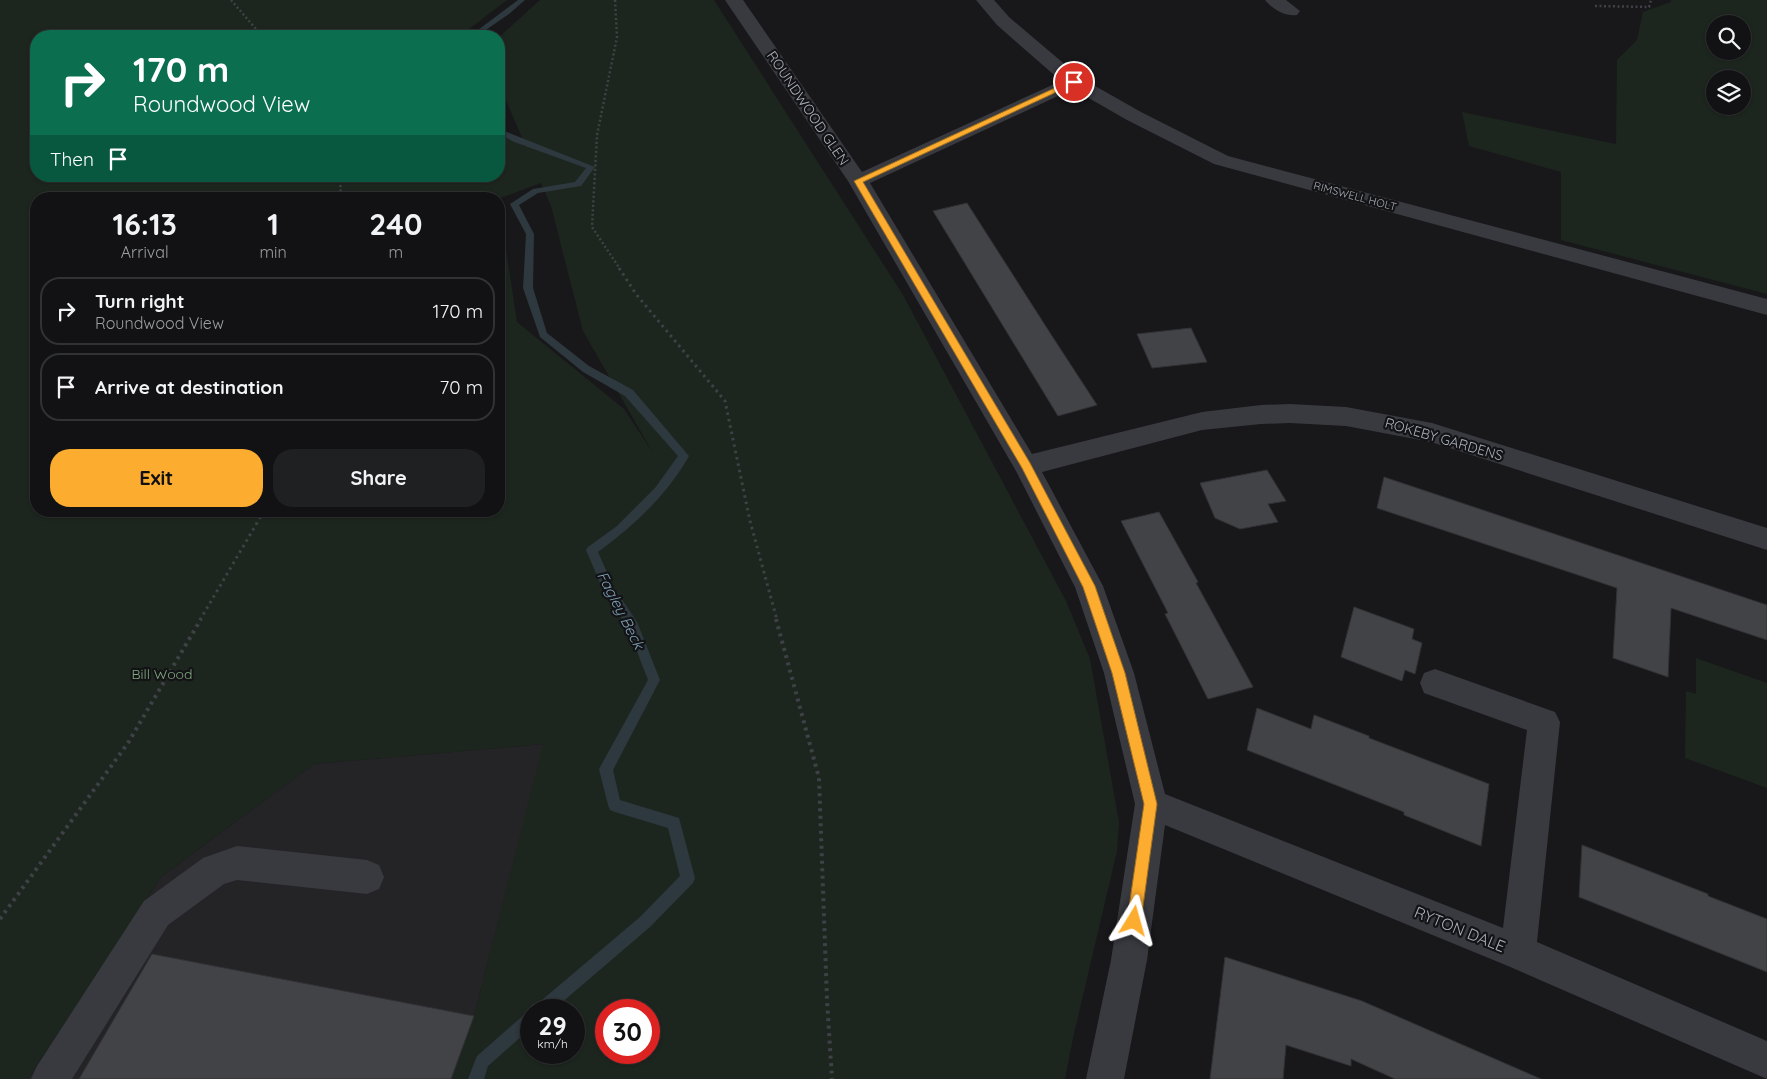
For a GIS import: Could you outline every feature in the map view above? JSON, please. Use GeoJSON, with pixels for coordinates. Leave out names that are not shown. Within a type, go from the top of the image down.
{"type":"FeatureCollection","features":[{"type":"Feature","properties":{"kind":"street","name":"ROUNDWOOD GLEN"},"geometry":{"type":"LineString","coordinates":[[734,0],[858,181],[1026,466],[1089,586],[1119,673],[1151,804],[1128,960],[1105,1079]]}},
{"type":"Feature","properties":{"kind":"street","name":"RIMSWELL HOLT"},"geometry":{"type":"LineString","coordinates":[[985,0],[1003,21],[1074,82],[1134,116],[1220,160],[1767,307]]}},
{"type":"Feature","properties":{"kind":"street"},"geometry":{"type":"LineString","coordinates":[[1274,0],[1291,11]]}},
{"type":"Feature","properties":{"kind":"street"},"geometry":{"type":"LineString","coordinates":[[858,181],[1074,82]]}},
{"type":"Feature","properties":{"kind":"street","name":"ROKEBY GARDENS"},"geometry":{"type":"LineString","coordinates":[[1026,466],[1202,421],[1229,416],[1284,412],[1342,415],[1402,425],[1432,433],[1767,539]]}},
{"type":"Feature","properties":{"kind":"street"},"geometry":{"type":"LineString","coordinates":[[1435,683],[1544,722],[1518,952]]}},
{"type":"Feature","properties":{"kind":"street","name":"RYTON DALE"},"geometry":{"type":"LineString","coordinates":[[1151,804],[1518,952],[1767,1060]]}},
{"type":"Feature","properties":{"kind":"street"},"geometry":{"type":"LineString","coordinates":[[50,1079],[156,913],[185,890],[216,870],[237,863],[367,877]]}},
{"type":"Feature","properties":{"kind":"path"},"geometry":{"type":"LineString","coordinates":[[231,0],[257,30]]}},
{"type":"Feature","properties":{"kind":"path"},"geometry":{"type":"LineString","coordinates":[[615,0],[617,37],[597,136],[592,227],[636,294],[725,401],[750,521],[819,778],[827,1000],[832,1079]]}},
{"type":"Feature","properties":{"kind":"path"},"geometry":{"type":"LineString","coordinates":[[1595,6],[1649,7],[1651,0]]}},
{"type":"Feature","properties":{"kind":"path"},"geometry":{"type":"LineString","coordinates":[[0,919],[128,743],[260,517]]}},
{"type":"Feature","properties":{"kind":"shaded area"},"geometry":{"type":"Polygon","coordinates":[[[544,744],[474,1016],[451,1079],[28,1079],[161,877],[314,764],[544,744]]]}},
{"type":"Feature","properties":{"kind":"green space","name":"Bill Wood"},"geometry":{"type":"Polygon","coordinates":[[[0,0],[507,0],[468,30],[30,30],[30,182],[505,182],[505,136],[526,147],[505,98],[505,32],[540,0],[714,0],[903,295],[1066,601],[1090,659],[1119,822],[1117,851],[1065,1079],[451,1079],[474,1016],[543,744],[314,764],[161,877],[28,1079],[0,1079],[0,0]]]}},
{"type":"Feature","properties":{"kind":"green space"},"geometry":{"type":"Polygon","coordinates":[[[1671,0],[1767,0],[1767,294],[1561,240],[1561,172],[1469,146],[1462,112],[1616,144],[1617,60],[1637,40],[1643,12],[1671,2],[1671,0]]]}},
{"type":"Feature","properties":{"kind":"green space"},"geometry":{"type":"Polygon","coordinates":[[[1696,658],[1767,683],[1767,788],[1685,758],[1686,691],[1696,694],[1696,658]]]}},
{"type":"Feature","properties":{"kind":"building"},"geometry":{"type":"Polygon","coordinates":[[[967,203],[1097,405],[1058,416],[933,211],[967,203]]]}},
{"type":"Feature","properties":{"kind":"building"},"geometry":{"type":"Polygon","coordinates":[[[1191,328],[1207,362],[1152,368],[1137,334],[1191,328]]]}},
{"type":"Feature","properties":{"kind":"building"},"geometry":{"type":"Polygon","coordinates":[[[1267,470],[1286,501],[1268,504],[1278,522],[1240,529],[1215,518],[1200,483],[1267,470]]]}},
{"type":"Feature","properties":{"kind":"building"},"geometry":{"type":"Polygon","coordinates":[[[1384,477],[1767,605],[1767,640],[1671,608],[1668,677],[1613,658],[1617,588],[1377,508],[1384,477]]]}},
{"type":"Feature","properties":{"kind":"building"},"geometry":{"type":"Polygon","coordinates":[[[1159,512],[1253,687],[1208,699],[1165,614],[1168,613],[1121,521],[1159,512]]]}},
{"type":"Feature","properties":{"kind":"building"},"geometry":{"type":"Polygon","coordinates":[[[1354,607],[1414,629],[1412,639],[1422,643],[1415,674],[1405,670],[1402,681],[1341,657],[1354,607]]]}},
{"type":"Feature","properties":{"kind":"building"},"geometry":{"type":"Polygon","coordinates":[[[1257,708],[1311,729],[1314,715],[1489,784],[1481,846],[1404,815],[1404,812],[1247,750],[1257,708]]]}},
{"type":"Feature","properties":{"kind":"building"},"geometry":{"type":"Polygon","coordinates":[[[1582,845],[1767,919],[1767,972],[1579,897],[1582,845]]]}},
{"type":"Feature","properties":{"kind":"building"},"geometry":{"type":"Polygon","coordinates":[[[152,954],[474,1016],[451,1079],[79,1079],[152,954]]]}},
{"type":"Feature","properties":{"kind":"building"},"geometry":{"type":"Polygon","coordinates":[[[1225,957],[1362,1001],[1541,1079],[1395,1079],[1351,1059],[1351,1066],[1286,1045],[1283,1079],[1210,1079],[1225,957]]]}},
{"type":"Feature","properties":{"kind":"waterway","name":"Fagley Beck"},"geometry":{"type":"LineString","coordinates":[[482,30],[522,0]]}},
{"type":"Feature","properties":{"kind":"waterway","name":"Fagley Beck"},"geometry":{"type":"LineString","coordinates":[[505,134],[591,167],[578,184],[536,191],[514,204],[530,234],[528,288],[543,335],[586,369],[629,393],[684,456],[659,491],[621,529],[592,550],[608,589],[633,626],[654,680],[606,769],[615,805],[674,823],[688,878],[645,922],[554,999]]}},
{"type":"Feature","properties":{"kind":"waterway","name":"Fagley Beck"},"geometry":{"type":"LineString","coordinates":[[476,1079],[482,1061],[520,1028]]}},
{"type":"Feature","properties":{"kind":"route"},"geometry":{"type":"LineString","coordinates":[[1074,82],[858,181],[1026,466],[1089,586],[1119,673],[1151,804],[1134,921]]}}]}
